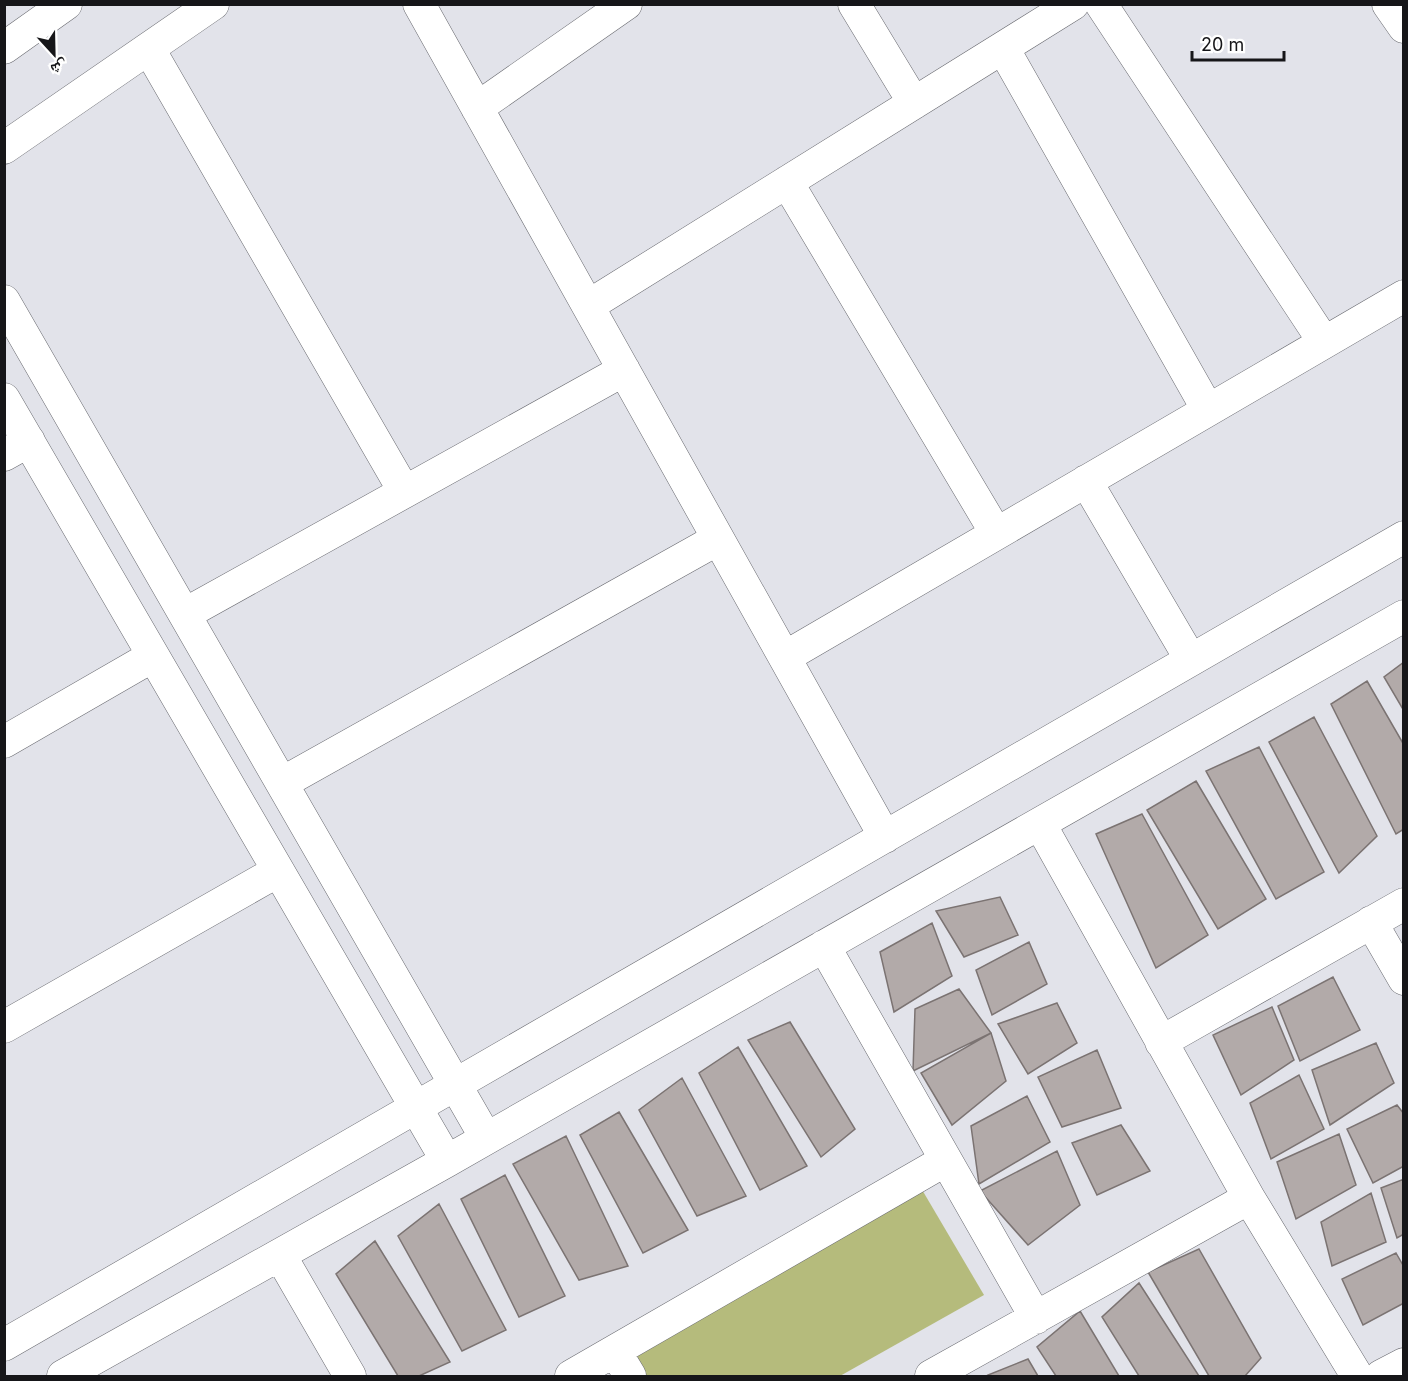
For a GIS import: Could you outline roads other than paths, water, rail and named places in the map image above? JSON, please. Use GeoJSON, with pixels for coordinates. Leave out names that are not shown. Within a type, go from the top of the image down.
{"type":"FeatureCollection","features":[{"type":"Feature","properties":{"kind":"street"},"geometry":{"type":"LineString","coordinates":[[4,48],[66,4]]}},
{"type":"Feature","properties":{"kind":"street"},"geometry":{"type":"LineString","coordinates":[[4,148],[213,4]]}},
{"type":"Feature","properties":{"kind":"street"},"geometry":{"type":"LineString","coordinates":[[419,4],[885,837]]}},
{"type":"Feature","properties":{"kind":"street"},"geometry":{"type":"LineString","coordinates":[[477,108],[626,4]]}},
{"type":"Feature","properties":{"kind":"street"},"geometry":{"type":"LineString","coordinates":[[854,4],[914,103]]}},
{"type":"Feature","properties":{"kind":"street"},"geometry":{"type":"LineString","coordinates":[[588,306],[1073,4]]}},
{"type":"Feature","properties":{"kind":"street"},"geometry":{"type":"LineString","coordinates":[[1101,4],[1324,342]]}},
{"type":"Feature","properties":{"kind":"street"},"geometry":{"type":"LineString","coordinates":[[1388,4],[1404,27]]}},
{"type":"Feature","properties":{"kind":"street"},"geometry":{"type":"LineString","coordinates":[[1003,48],[1208,410]]}},
{"type":"Feature","properties":{"kind":"street"},"geometry":{"type":"LineString","coordinates":[[149,49],[404,491]]}},
{"type":"Feature","properties":{"kind":"street"},"geometry":{"type":"LineString","coordinates":[[788,182],[996,533]]}},
{"type":"Feature","properties":{"kind":"street"},"geometry":{"type":"LineString","coordinates":[[784,657],[1404,296]]}},
{"type":"Feature","properties":{"kind":"street"},"geometry":{"type":"LineString","coordinates":[[4,302],[486,1138]]}},
{"type":"Feature","properties":{"kind":"street"},"geometry":{"type":"LineString","coordinates":[[184,614],[624,370]]}},
{"type":"Feature","properties":{"kind":"street"},"geometry":{"type":"LineString","coordinates":[[4,399],[17,448],[153,656],[447,1161]]}},
{"type":"Feature","properties":{"kind":"street"},"geometry":{"type":"LineString","coordinates":[[1086,481],[1191,660]]}},
{"type":"Feature","properties":{"kind":"street"},"geometry":{"type":"LineString","coordinates":[[4,1345],[1404,537]]}},
{"type":"Feature","properties":{"kind":"street"},"geometry":{"type":"LineString","coordinates":[[282,783],[718,539]]}},
{"type":"Feature","properties":{"kind":"street"},"geometry":{"type":"LineString","coordinates":[[69,1375],[1404,616]]}},
{"type":"Feature","properties":{"kind":"street"},"geometry":{"type":"LineString","coordinates":[[4,742],[153,656]]}},
{"type":"Feature","properties":{"kind":"street"},"geometry":{"type":"LineString","coordinates":[[1040,824],[1249,1198],[1357,1377]]}},
{"type":"Feature","properties":{"kind":"street"},"geometry":{"type":"LineString","coordinates":[[4,1027],[279,871]]}},
{"type":"Feature","properties":{"kind":"street"},"geometry":{"type":"LineString","coordinates":[[1161,1042],[1404,904]]}},
{"type":"Feature","properties":{"kind":"street"},"geometry":{"type":"LineString","coordinates":[[1371,922],[1404,979]]}},
{"type":"Feature","properties":{"kind":"street"},"geometry":{"type":"LineString","coordinates":[[824,946],[1036,1318]]}},
{"type":"Feature","properties":{"kind":"street"},"geometry":{"type":"LineString","coordinates":[[571,1377],[622,1364],[946,1160]]}},
{"type":"Feature","properties":{"kind":"street"},"geometry":{"type":"LineString","coordinates":[[931,1377],[1249,1198]]}},
{"type":"Feature","properties":{"kind":"street"},"geometry":{"type":"LineString","coordinates":[[280,1255],[350,1377]]}},
{"type":"Feature","properties":{"kind":"street"},"geometry":{"type":"LineString","coordinates":[[1381,1377],[1404,1364]]}}]}
